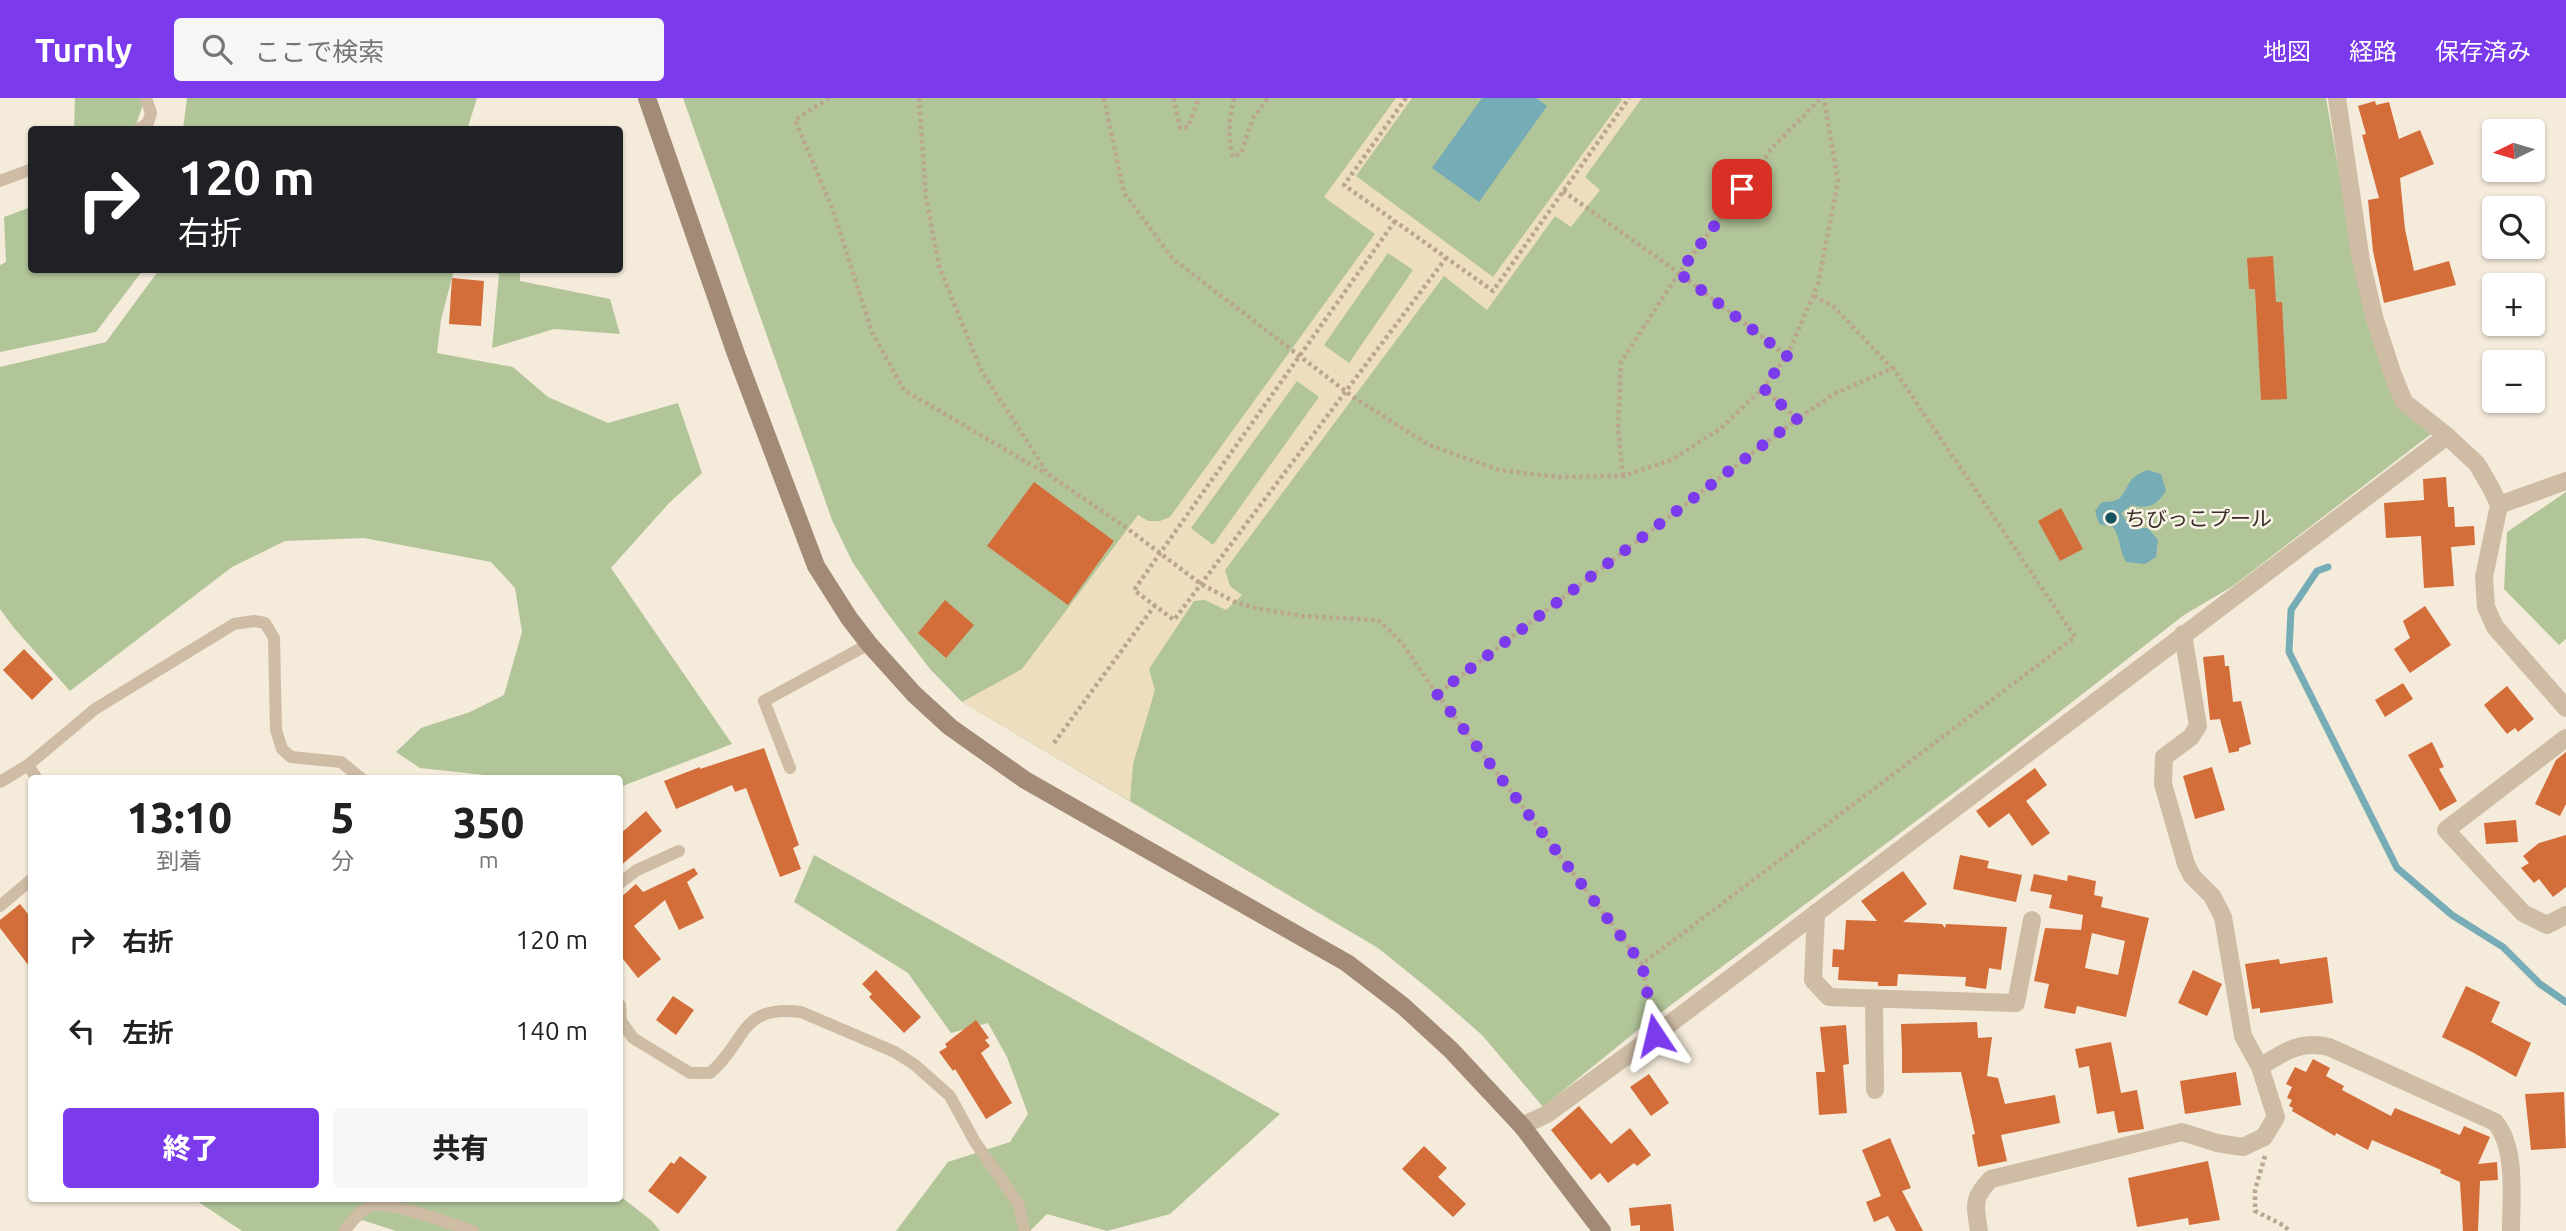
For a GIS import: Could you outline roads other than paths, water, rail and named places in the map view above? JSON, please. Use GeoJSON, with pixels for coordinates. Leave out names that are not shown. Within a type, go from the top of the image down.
{"type":"FeatureCollection","features":[{"type":"Feature","properties":{"kind":"street"},"geometry":{"type":"LineString","coordinates":[[647,98],[736,354],[816,566],[869,644],[914,694],[950,727],[1025,780],[1347,963],[1403,1006],[1451,1050],[1522,1126],[1602,1231]]}},
{"type":"Feature","properties":{"kind":"street"},"geometry":{"type":"LineString","coordinates":[[2337,98],[2361,261],[2375,320],[2404,402],[2477,464],[2499,505],[2484,577],[2486,607],[2495,627],[2566,708]]}},
{"type":"Feature","properties":{"kind":"street"},"geometry":{"type":"LineString","coordinates":[[1522,1126],[1547,1114],[1655,1035],[2446,436]]}},
{"type":"Feature","properties":{"kind":"street"},"geometry":{"type":"LineString","coordinates":[[2499,505],[2566,481]]}},
{"type":"Feature","properties":{"kind":"street"},"geometry":{"type":"LineString","coordinates":[[1979,1231],[1975,1205],[1979,1191],[1992,1179],[2182,1132],[2217,1143],[2243,1147],[2264,1137],[2276,1117],[2260,1067],[2244,1036],[2223,917],[2212,896],[2192,876],[2186,864],[2163,784],[2164,757],[2191,737],[2198,726],[2183,634]]}},
{"type":"Feature","properties":{"kind":"street"},"geometry":{"type":"LineString","coordinates":[[2566,738],[2446,830],[2523,913],[2547,925],[2566,915]]}},
{"type":"Feature","properties":{"kind":"street"},"geometry":{"type":"LineString","coordinates":[[1816,913],[1813,980],[1829,997],[1874,1000],[2016,1003],[2032,920]]}},
{"type":"Feature","properties":{"kind":"street"},"geometry":{"type":"LineString","coordinates":[[1874,1000],[1875,1090]]}},
{"type":"Feature","properties":{"kind":"street"},"geometry":{"type":"LineString","coordinates":[[2260,1067],[2291,1047],[2317,1044],[2495,1122],[2502,1130],[2509,1148],[2511,1231]]}},
{"type":"Feature","properties":{"kind":"lane"},"geometry":{"type":"LineString","coordinates":[[143,126],[148,123],[151,113],[146,98]]}},
{"type":"Feature","properties":{"kind":"lane"},"geometry":{"type":"LineString","coordinates":[[0,181],[28,170]]}},
{"type":"Feature","properties":{"kind":"lane"},"geometry":{"type":"LineString","coordinates":[[0,782],[28,765],[105,702],[234,624],[254,621],[265,623],[274,638],[276,730],[282,749],[291,757],[341,762],[357,775]]}},
{"type":"Feature","properties":{"kind":"lane"},"geometry":{"type":"LineString","coordinates":[[790,768],[764,701],[869,644]]}},
{"type":"Feature","properties":{"kind":"lane"},"geometry":{"type":"LineString","coordinates":[[28,765],[34,775]]}},
{"type":"Feature","properties":{"kind":"lane"},"geometry":{"type":"LineString","coordinates":[[623,881],[637,870],[679,851]]}},
{"type":"Feature","properties":{"kind":"lane"},"geometry":{"type":"LineString","coordinates":[[0,906],[28,882]]}},
{"type":"Feature","properties":{"kind":"lane"},"geometry":{"type":"LineString","coordinates":[[623,1024],[633,1038],[690,1073],[710,1073],[725,1061],[745,1028],[757,1016],[785,1010],[801,1013],[895,1052],[915,1065],[950,1096],[975,1142],[1018,1203],[1025,1231]]}},
{"type":"Feature","properties":{"kind":"lane"},"geometry":{"type":"LineString","coordinates":[[344,1231],[363,1210],[374,1205],[410,1212],[473,1231]]}},
{"type":"Feature","properties":{"kind":"water"},"geometry":{"type":"Polygon","coordinates":[[[1482,98],[1536,98],[1547,106],[1479,202],[1432,168],[1482,98]]]}},
{"type":"Feature","properties":{"kind":"water","name":"ちびっこプール"},"geometry":{"type":"Polygon","coordinates":[[[2147,470],[2161,474],[2166,490],[2163,495],[2152,505],[2132,505],[2121,513],[2131,528],[2148,528],[2158,540],[2156,557],[2145,564],[2126,562],[2113,527],[2099,524],[2095,511],[2102,502],[2119,499],[2132,479],[2147,470]]]}},
{"type":"Feature","properties":{"kind":"waterway"},"geometry":{"type":"LineString","coordinates":[[2328,567],[2317,571],[2291,610],[2289,652],[2397,868],[2452,915],[2503,947],[2540,984],[2566,1002]]}},
{"type":"Feature","properties":{"kind":"place","name":"ちびっこプール"},"geometry":{"type":"Point","coordinates":[2111,518]}}]}
